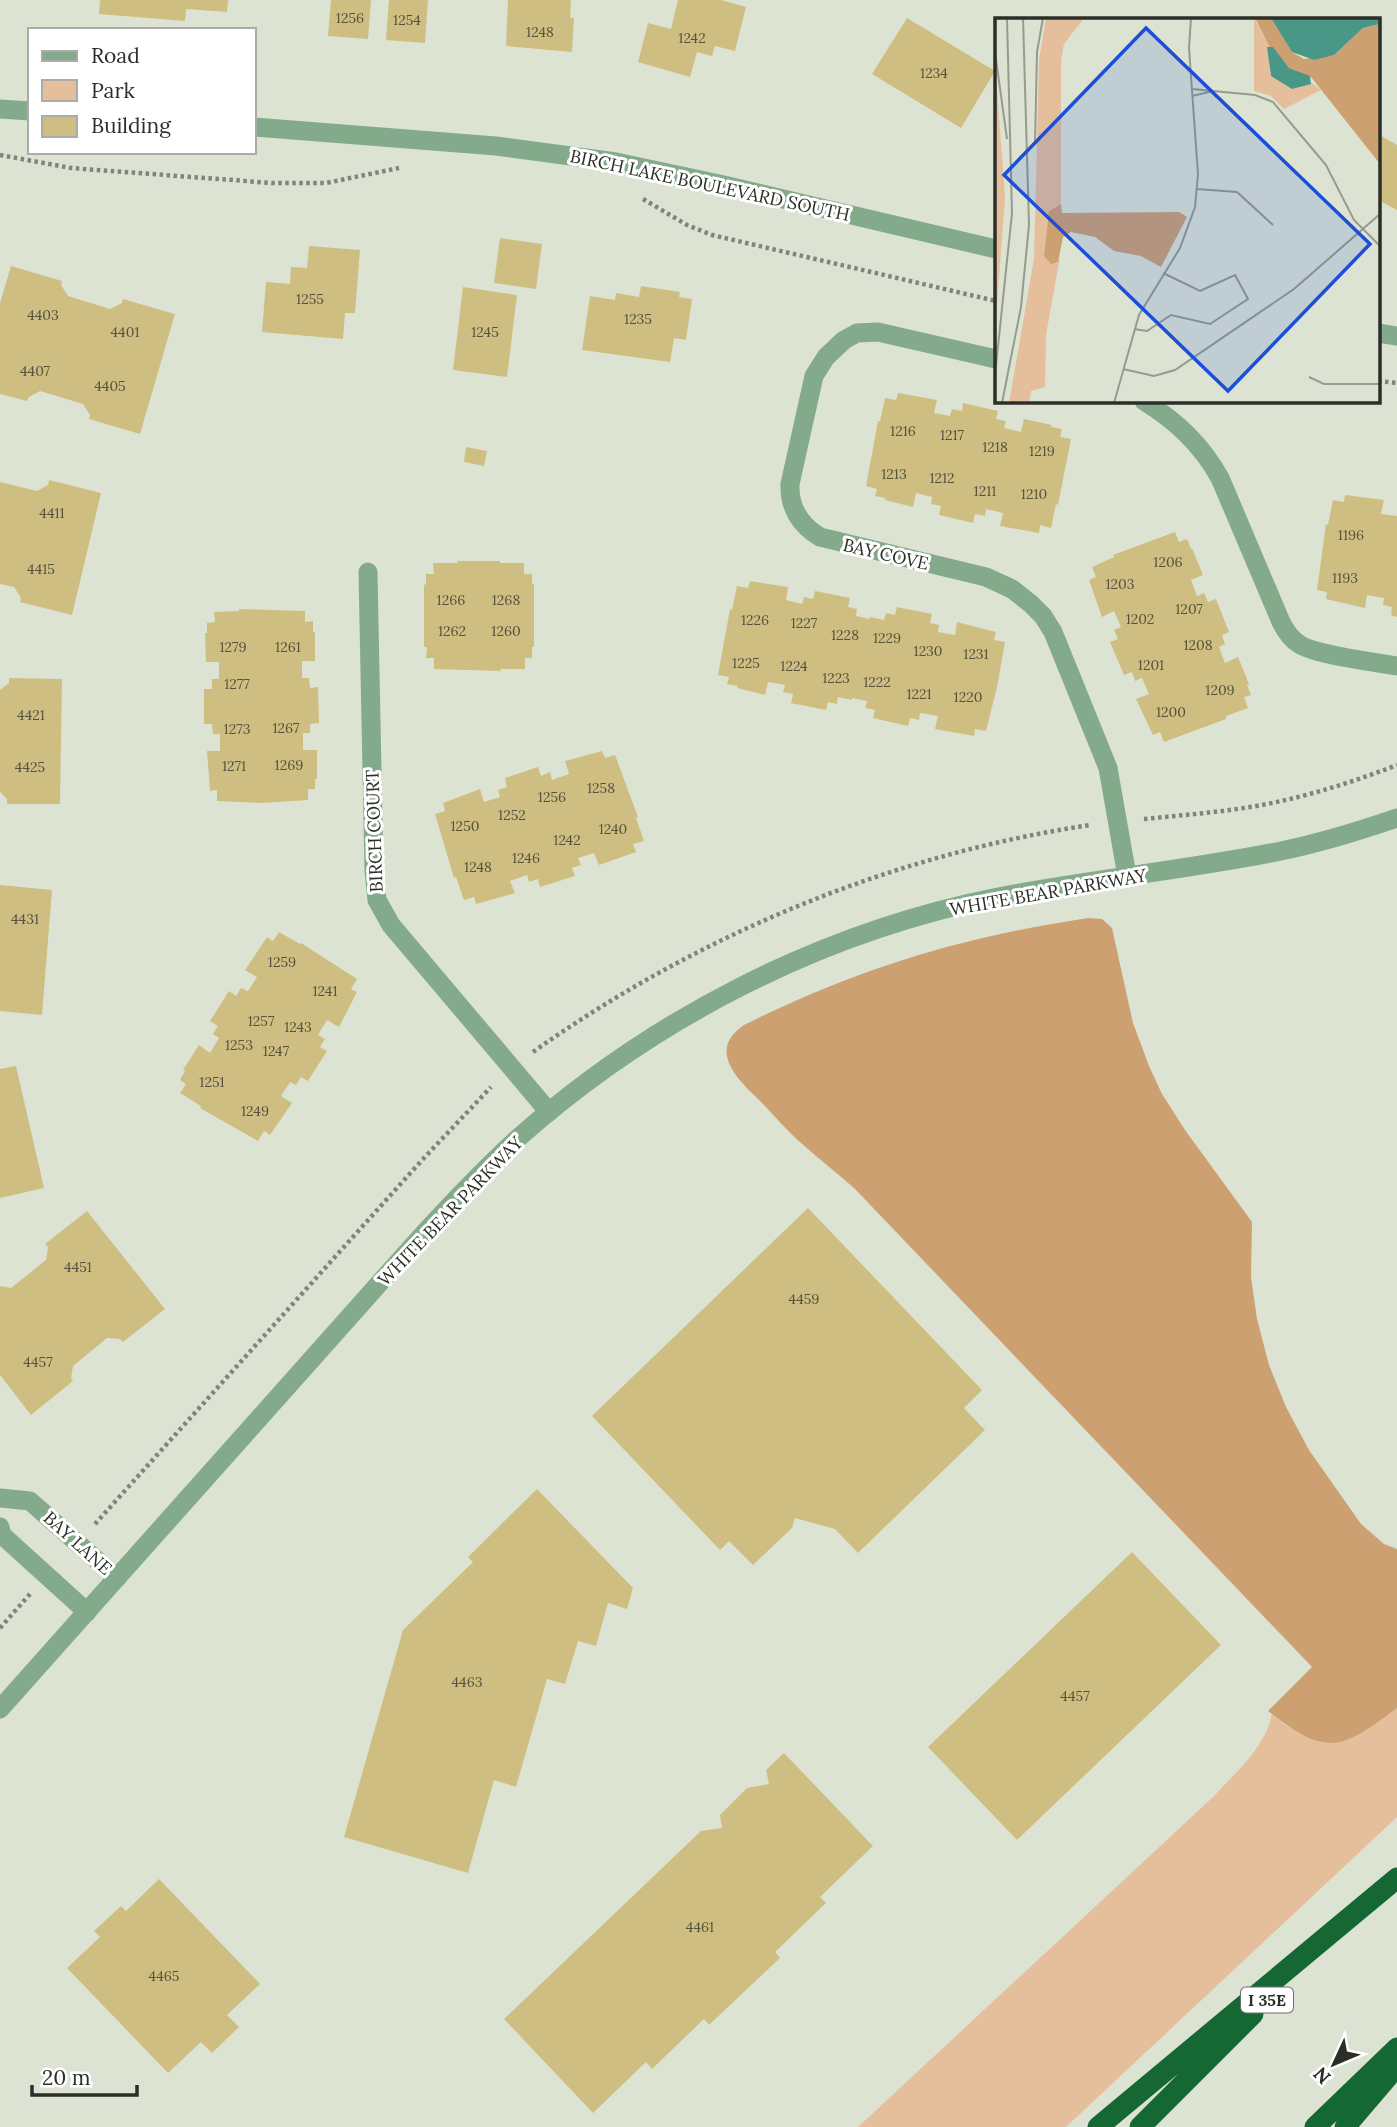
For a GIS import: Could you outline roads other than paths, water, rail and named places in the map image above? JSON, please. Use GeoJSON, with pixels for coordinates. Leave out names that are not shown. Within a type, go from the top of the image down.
{"type":"FeatureCollection","features":[{"type":"Feature","properties":{"kind":"highway"},"geometry":{"type":"LineString","coordinates":[[1098,2127],[1397,1878]]}},
{"type":"Feature","properties":{"kind":"highway","name":"I 35E"},"geometry":{"type":"LineString","coordinates":[[1140,2127],[1292,1975],[1397,1878]]}},
{"type":"Feature","properties":{"kind":"highway"},"geometry":{"type":"LineString","coordinates":[[1315,2127],[1397,2048]]}},
{"type":"Feature","properties":{"kind":"highway"},"geometry":{"type":"LineString","coordinates":[[1345,2127],[1397,2066]]}},
{"type":"Feature","properties":{"kind":"street"},"geometry":{"type":"LineString","coordinates":[[0,109],[28,111]]}},
{"type":"Feature","properties":{"kind":"street","name":"BIRCH LAKE BOULEVARD SOUTH"},"geometry":{"type":"LineString","coordinates":[[256,127],[496,146],[604,160],[995,249]]}},
{"type":"Feature","properties":{"kind":"street","name":"BAY COVE"},"geometry":{"type":"LineString","coordinates":[[995,359],[878,332],[857,333],[844,340],[826,357],[812,382],[790,484],[791,500],[797,515],[820,537],[995,580],[1012,589],[1037,610],[1053,632],[1105,758],[1113,786],[1127,876]]}},
{"type":"Feature","properties":{"kind":"street"},"geometry":{"type":"LineString","coordinates":[[1145,402],[1178,425],[1207,456],[1220,478],[1281,622],[1291,636],[1299,644],[1313,650],[1397,666]]}},
{"type":"Feature","properties":{"kind":"street","name":"BIRCH COURT"},"geometry":{"type":"LineString","coordinates":[[368,572],[374,871],[378,905],[391,925],[549,1112]]}},
{"type":"Feature","properties":{"kind":"street","name":"WHITE BEAR PARKWAY"},"geometry":{"type":"LineString","coordinates":[[0,1709],[432,1225],[506,1149],[595,1076],[677,1021],[741,986],[826,949],[891,926],[975,903],[1041,889],[1224,862],[1290,849],[1397,818]]}},
{"type":"Feature","properties":{"kind":"street","name":"BAY LANE"},"geometry":{"type":"LineString","coordinates":[[0,1498],[30,1501],[117,1578]]}},
{"type":"Feature","properties":{"kind":"street"},"geometry":{"type":"LineString","coordinates":[[0,1527],[2,1535],[87,1612]]}}]}
